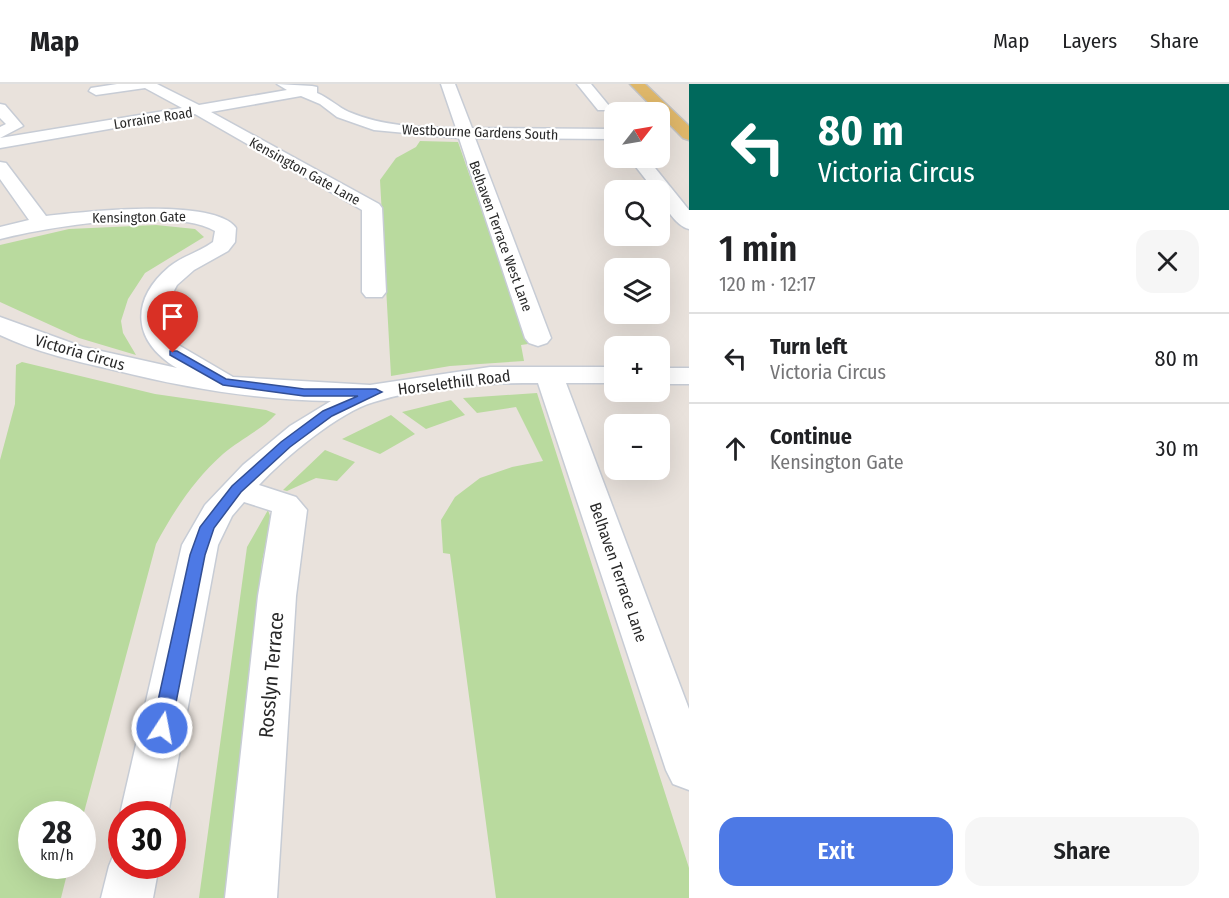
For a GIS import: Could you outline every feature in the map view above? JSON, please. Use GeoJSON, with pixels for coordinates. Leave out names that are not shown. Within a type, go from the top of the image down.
{"type":"FeatureCollection","features":[{"type":"Feature","properties":{"kind":"main road"},"geometry":{"type":"LineString","coordinates":[[637,84],[689,135]]}},
{"type":"Feature","properties":{"kind":"street"},"geometry":{"type":"LineString","coordinates":[[92,87],[147,84],[197,110]]}},
{"type":"Feature","properties":{"kind":"street","name":"Westbourne Gardens South"},"geometry":{"type":"LineString","coordinates":[[284,84],[325,101],[342,114],[371,125],[465,134],[604,134]]}},
{"type":"Feature","properties":{"kind":"street","name":"Lorraine Road"},"geometry":{"type":"LineString","coordinates":[[0,143],[306,93],[324,84]]}},
{"type":"Feature","properties":{"kind":"street","name":"Belhaven Terrace West Lane"},"geometry":{"type":"LineString","coordinates":[[448,84],[538,338]]}},
{"type":"Feature","properties":{"kind":"street"},"geometry":{"type":"LineString","coordinates":[[584,84],[603,107]]}},
{"type":"Feature","properties":{"kind":"street"},"geometry":{"type":"LineString","coordinates":[[92,87],[111,102]]}},
{"type":"Feature","properties":{"kind":"street"},"geometry":{"type":"LineString","coordinates":[[0,108],[15,126],[0,133]]}},
{"type":"Feature","properties":{"kind":"street","name":"Kensington Gate Lane"},"geometry":{"type":"LineString","coordinates":[[197,110],[372,208],[374,292]]}},
{"type":"Feature","properties":{"kind":"street"},"geometry":{"type":"LineString","coordinates":[[0,167],[41,223],[0,233]]}},
{"type":"Feature","properties":{"kind":"street"},"geometry":{"type":"LineString","coordinates":[[646,168],[689,223]]}},
{"type":"Feature","properties":{"kind":"street","name":"Kensington Gate"},"geometry":{"type":"LineString","coordinates":[[41,223],[166,215],[198,216],[219,224],[226,230],[227,236],[223,243],[211,253],[188,264],[164,285],[157,297],[154,327],[162,344],[173,353],[223,382]]}},
{"type":"Feature","properties":{"kind":"street","name":"Victoria Circus"},"geometry":{"type":"LineString","coordinates":[[2,328],[56,347],[130,366],[223,382],[304,392],[376,392]]}},
{"type":"Feature","properties":{"kind":"street","name":"Belhaven Terrace Lane"},"geometry":{"type":"LineString","coordinates":[[549,374],[689,770]]}},
{"type":"Feature","properties":{"kind":"street","name":"Horselethill Road"},"geometry":{"type":"LineString","coordinates":[[147,801],[200,545],[207,527],[237,489],[302,432],[328,414],[376,392],[490,375],[604,375]]}},
{"type":"Feature","properties":{"kind":"street"},"geometry":{"type":"LineString","coordinates":[[670,376],[689,376]]}},
{"type":"Feature","properties":{"kind":"street","name":"Rosslyn Terrace"},"geometry":{"type":"LineString","coordinates":[[237,489],[284,504],[290,510],[278,596],[251,898]]}},
{"type":"Feature","properties":{"kind":"street"},"geometry":{"type":"LineString","coordinates":[[127,898],[131,879]]}},
{"type":"Feature","properties":{"kind":"green space"},"geometry":{"type":"Polygon","coordinates":[[[420,141],[458,142],[528,344],[521,345],[524,361],[450,366],[391,376],[380,180],[396,158],[416,147],[420,141]]]}},
{"type":"Feature","properties":{"kind":"green space"},"geometry":{"type":"Polygon","coordinates":[[[156,225],[195,229],[204,237],[145,273],[128,299],[121,321],[123,333],[136,355],[79,338],[0,302],[0,245],[69,229],[156,225]]]}},
{"type":"Feature","properties":{"kind":"green space"},"geometry":{"type":"Polygon","coordinates":[[[22,362],[155,394],[266,410],[276,414],[223,454],[203,474],[178,507],[156,544],[87,801],[18,801],[18,879],[66,879],[61,898],[0,898],[0,460],[15,404],[16,365],[22,362]]]}},
{"type":"Feature","properties":{"kind":"green space"},"geometry":{"type":"Polygon","coordinates":[[[537,393],[689,868],[689,898],[496,898],[450,554],[443,553],[441,520],[455,497],[480,478],[512,467],[543,461],[516,407],[477,413],[463,398],[537,393]]]}},
{"type":"Feature","properties":{"kind":"green space"},"geometry":{"type":"Polygon","coordinates":[[[451,400],[465,415],[426,429],[402,412],[451,400]]]}},
{"type":"Feature","properties":{"kind":"green space"},"geometry":{"type":"Polygon","coordinates":[[[391,415],[415,434],[380,454],[342,439],[391,415]]]}},
{"type":"Feature","properties":{"kind":"green space"},"geometry":{"type":"Polygon","coordinates":[[[325,450],[355,462],[337,481],[316,478],[287,491],[283,490],[325,450]]]}},
{"type":"Feature","properties":{"kind":"green space"},"geometry":{"type":"Polygon","coordinates":[[[268,510],[271,519],[262,562],[225,898],[199,898],[247,547],[268,510]]]}},
{"type":"Feature","properties":{"kind":"route"},"geometry":{"type":"LineString","coordinates":[[162,728],[197,555],[207,527],[237,489],[286,444],[328,414],[364,395],[376,392],[304,392],[223,382],[173,353]]}}]}
